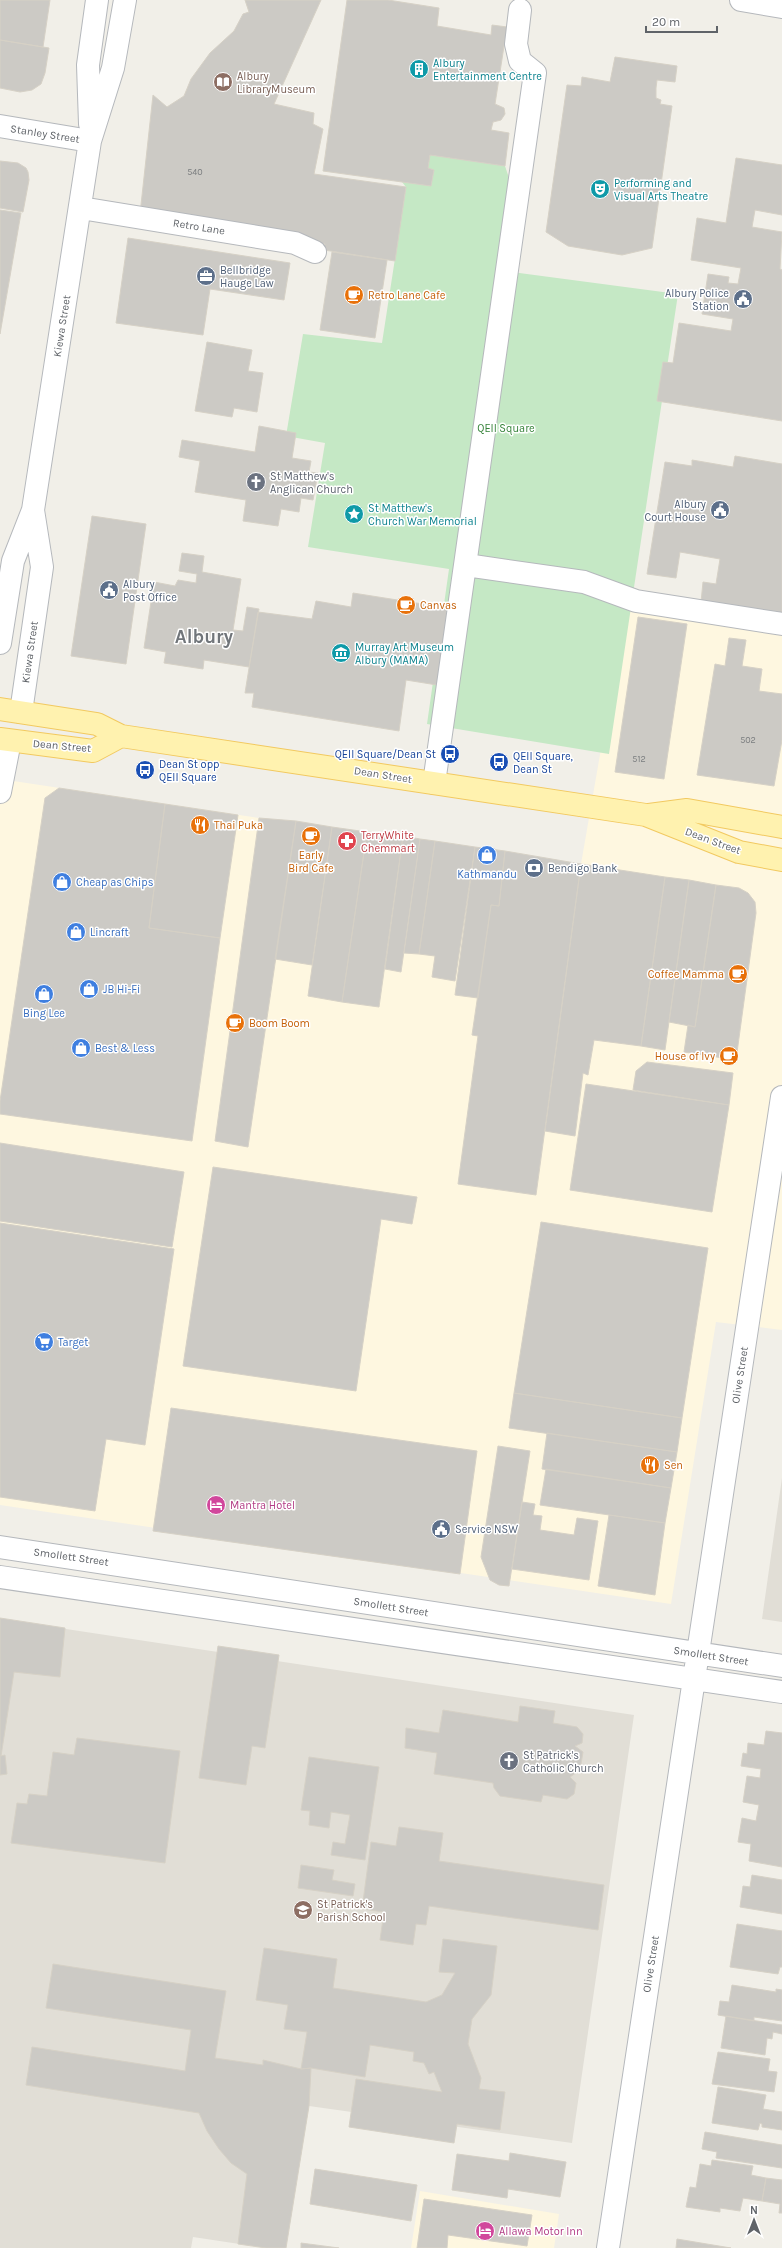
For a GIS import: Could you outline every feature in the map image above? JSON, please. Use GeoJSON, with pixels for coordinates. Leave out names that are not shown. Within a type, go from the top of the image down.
{"type":"FeatureCollection","features":[{"type":"Feature","properties":{"kind":"main road","name":"Dean Street"},"geometry":{"type":"LineString","coordinates":[[10,710],[97,724],[121,736],[646,815],[739,852],[782,860]]}},
{"type":"Feature","properties":{"kind":"main road","name":"Kiewa Street"},"geometry":{"type":"LineString","coordinates":[[5,740],[10,710]]}},
{"type":"Feature","properties":{"kind":"main road","name":"Dean Street"},"geometry":{"type":"LineString","coordinates":[[5,740],[93,751],[121,736]]}},
{"type":"Feature","properties":{"kind":"main road","name":"Dean Street"},"geometry":{"type":"LineString","coordinates":[[646,815],[687,810],[782,826]]}},
{"type":"Feature","properties":{"kind":"street","name":"Kiewa Street"},"geometry":{"type":"LineString","coordinates":[[0,643],[13,561],[33,510],[81,208],[90,141],[88,65],[96,0]]}},
{"type":"Feature","properties":{"kind":"street","name":"Kiewa Street"},"geometry":{"type":"LineString","coordinates":[[90,141],[113,68],[125,0]]}},
{"type":"Feature","properties":{"kind":"street"},"geometry":{"type":"LineString","coordinates":[[741,0],[782,6]]}},
{"type":"Feature","properties":{"kind":"street"},"geometry":{"type":"LineString","coordinates":[[434,783],[535,73],[520,61],[516,44],[520,10]]}},
{"type":"Feature","properties":{"kind":"street","name":"Stanley Street"},"geometry":{"type":"LineString","coordinates":[[0,126],[90,141]]}},
{"type":"Feature","properties":{"kind":"street","name":"Retro Lane"},"geometry":{"type":"LineString","coordinates":[[81,208],[295,242],[315,252]]}},
{"type":"Feature","properties":{"kind":"street","name":"Kiewa Street"},"geometry":{"type":"LineString","coordinates":[[10,710],[42,567],[33,510]]}},
{"type":"Feature","properties":{"kind":"street"},"geometry":{"type":"LineString","coordinates":[[466,565],[584,582],[636,601],[782,624]]}},
{"type":"Feature","properties":{"kind":"street","name":"Kiewa Street"},"geometry":{"type":"LineString","coordinates":[[0,792],[5,740]]}},
{"type":"Feature","properties":{"kind":"street","name":"Olive Street"},"geometry":{"type":"LineString","coordinates":[[608,2248],[782,1097]]}},
{"type":"Feature","properties":{"kind":"street","name":"Smollett Street"},"geometry":{"type":"LineString","coordinates":[[0,1547],[782,1666]]}},
{"type":"Feature","properties":{"kind":"street"},"geometry":{"type":"LineString","coordinates":[[0,1577],[460,1646],[782,1692]]}},
{"type":"Feature","properties":{"kind":"street"},"geometry":{"type":"LineString","coordinates":[[460,1646],[464,1618]]}},
{"type":"Feature","properties":{"kind":"shaded area"},"geometry":{"type":"Polygon","coordinates":[[[626,605],[782,632],[782,1330],[716,1322],[671,1604],[0,1505],[0,779],[259,818],[435,841],[581,864],[626,605]]]}},
{"type":"Feature","properties":{"kind":"shaded area"},"geometry":{"type":"Polygon","coordinates":[[[782,1478],[782,1622],[762,1619],[782,1478]]]}},
{"type":"Feature","properties":{"kind":"shaded area","name":"St Patrick's Parish School"},"geometry":{"type":"Polygon","coordinates":[[[0,1619],[634,1715],[572,2143],[309,2106],[286,2248],[266,2248],[193,2237],[191,2248],[0,2248],[0,1619]]]}},
{"type":"Feature","properties":{"kind":"shaded area","name":"Allawa Motor Inn"},"geometry":{"type":"Polygon","coordinates":[[[420,2191],[559,2214],[554,2248],[411,2248],[420,2191]]]}},
{"type":"Feature","properties":{"kind":"green space","name":"QEII Square"},"geometry":{"type":"Polygon","coordinates":[[[430,155],[505,166],[509,178],[496,270],[678,294],[609,754],[427,724],[449,569],[308,547],[325,443],[286,436],[303,334],[382,343],[406,187],[402,182],[431,186],[434,170],[428,168],[430,155]]]}},
{"type":"Feature","properties":{"kind":"building"},"geometry":{"type":"Polygon","coordinates":[[[0,0],[50,0],[43,47],[0,40],[0,0]]]}},
{"type":"Feature","properties":{"kind":"building"},"geometry":{"type":"Polygon","coordinates":[[[245,0],[321,0],[274,104],[314,113],[313,124],[323,129],[314,174],[406,187],[395,261],[324,250],[325,244],[140,214],[153,95],[167,107],[184,96],[191,79],[210,53],[234,31],[243,14],[249,12],[245,0]]]}},
{"type":"Feature","properties":{"kind":"building","name":"Albury Entertainment Centre"},"geometry":{"type":"Polygon","coordinates":[[[347,0],[388,0],[439,8],[437,26],[491,35],[492,25],[507,27],[495,104],[504,108],[505,114],[501,120],[493,122],[491,130],[509,133],[505,166],[430,155],[428,168],[434,170],[431,186],[323,171],[347,0]]]}},
{"type":"Feature","properties":{"kind":"building"},"geometry":{"type":"Polygon","coordinates":[[[0,40],[49,48],[45,73],[41,84],[32,90],[20,92],[0,88],[0,40]]]}},
{"type":"Feature","properties":{"kind":"building"},"geometry":{"type":"Polygon","coordinates":[[[615,57],[677,66],[675,82],[657,80],[656,98],[661,100],[660,104],[672,106],[652,248],[622,255],[568,246],[546,232],[567,85],[581,86],[582,77],[610,82],[615,57]]]}},
{"type":"Feature","properties":{"kind":"building","name":"Albury Police Station"},"geometry":{"type":"Polygon","coordinates":[[[736,158],[782,165],[782,215],[755,210],[752,227],[782,232],[780,269],[782,270],[782,421],[657,401],[663,362],[673,363],[679,323],[731,331],[733,319],[702,314],[708,274],[729,277],[728,283],[738,284],[741,268],[691,260],[697,218],[726,223],[736,158]]]}},
{"type":"Feature","properties":{"kind":"building"},"geometry":{"type":"Polygon","coordinates":[[[0,161],[18,163],[26,168],[28,172],[29,180],[23,212],[0,208],[0,161]]]}},
{"type":"Feature","properties":{"kind":"building"},"geometry":{"type":"Polygon","coordinates":[[[0,210],[21,213],[0,334],[0,210]]]}},
{"type":"Feature","properties":{"kind":"building","name":"Bellbridge Hauge Law"},"geometry":{"type":"Polygon","coordinates":[[[128,238],[290,263],[284,300],[210,289],[203,335],[116,323],[128,238]]]}},
{"type":"Feature","properties":{"kind":"building","name":"Retro Lane Cafe"},"geometry":{"type":"Polygon","coordinates":[[[332,252],[387,260],[375,338],[320,330],[332,252]]]}},
{"type":"Feature","properties":{"kind":"building"},"geometry":{"type":"Polygon","coordinates":[[[207,342],[252,350],[248,371],[263,373],[257,412],[234,408],[232,417],[195,411],[207,342]]]}},
{"type":"Feature","properties":{"kind":"building","name":"St Matthew's Anglican Church"},"geometry":{"type":"Polygon","coordinates":[[[259,426],[296,433],[292,458],[311,461],[309,472],[318,473],[313,500],[301,498],[299,512],[281,509],[278,526],[243,521],[246,500],[195,492],[200,461],[179,457],[182,440],[255,452],[259,426]]]}},
{"type":"Feature","properties":{"kind":"building","name":"Albury Court House"},"geometry":{"type":"Polygon","coordinates":[[[735,456],[782,464],[782,614],[701,602],[703,582],[716,584],[720,559],[680,552],[676,578],[647,574],[665,462],[692,466],[692,460],[733,467],[735,456]]]}},
{"type":"Feature","properties":{"kind":"building","name":"Albury Post Office"},"geometry":{"type":"Polygon","coordinates":[[[92,516],[146,524],[126,664],[71,656],[92,516]]]}},
{"type":"Feature","properties":{"kind":"building"},"geometry":{"type":"Polygon","coordinates":[[[182,553],[204,556],[202,572],[241,579],[233,630],[243,631],[247,607],[259,609],[249,667],[204,660],[203,669],[164,663],[166,652],[144,648],[154,582],[175,586],[178,580],[196,583],[197,574],[179,571],[182,553]]]}},
{"type":"Feature","properties":{"kind":"building"},"geometry":{"type":"Polygon","coordinates":[[[353,593],[448,608],[437,685],[406,680],[399,731],[252,707],[254,693],[245,693],[258,612],[312,619],[316,601],[351,607],[353,593]]]}},
{"type":"Feature","properties":{"kind":"building"},"geometry":{"type":"Polygon","coordinates":[[[638,617],[687,624],[664,779],[615,772],[638,617]]]}},
{"type":"Feature","properties":{"kind":"building"},"geometry":{"type":"Polygon","coordinates":[[[729,638],[746,640],[742,666],[762,669],[759,691],[782,694],[782,740],[774,786],[697,775],[715,664],[725,666],[729,638]]]}},
{"type":"Feature","properties":{"kind":"building"},"geometry":{"type":"Polygon","coordinates":[[[59,788],[165,804],[149,928],[220,938],[192,1141],[0,1114],[0,1101],[45,798],[59,788]]]}},
{"type":"Feature","properties":{"kind":"building"},"geometry":{"type":"Polygon","coordinates":[[[165,804],[238,815],[220,938],[149,928],[165,804]]]}},
{"type":"Feature","properties":{"kind":"building"},"geometry":{"type":"Polygon","coordinates":[[[259,818],[296,821],[248,1147],[215,1141],[259,818]]]}},
{"type":"Feature","properties":{"kind":"building"},"geometry":{"type":"Polygon","coordinates":[[[296,821],[332,827],[312,965],[275,959],[296,821]]]}},
{"type":"Feature","properties":{"kind":"building"},"geometry":{"type":"Polygon","coordinates":[[[332,827],[367,832],[342,1002],[308,996],[332,827]]]}},
{"type":"Feature","properties":{"kind":"building"},"geometry":{"type":"Polygon","coordinates":[[[367,832],[403,836],[379,1007],[342,1002],[367,832]]]}},
{"type":"Feature","properties":{"kind":"building"},"geometry":{"type":"Polygon","coordinates":[[[403,836],[420,839],[401,972],[385,969],[403,836]]]}},
{"type":"Feature","properties":{"kind":"building"},"geometry":{"type":"Polygon","coordinates":[[[420,839],[435,841],[419,954],[404,953],[420,839]]]}},
{"type":"Feature","properties":{"kind":"building"},"geometry":{"type":"Polygon","coordinates":[[[435,841],[475,847],[455,981],[432,977],[435,956],[419,954],[435,841]]]}},
{"type":"Feature","properties":{"kind":"building"},"geometry":{"type":"Polygon","coordinates":[[[475,847],[505,851],[499,906],[491,905],[478,998],[455,995],[475,847]]]}},
{"type":"Feature","properties":{"kind":"building"},"geometry":{"type":"Polygon","coordinates":[[[505,851],[581,864],[536,1195],[458,1184],[478,1036],[472,1035],[491,905],[499,906],[505,851]]]}},
{"type":"Feature","properties":{"kind":"building"},"geometry":{"type":"Polygon","coordinates":[[[581,864],[665,877],[641,1046],[594,1040],[588,1075],[583,1073],[575,1136],[545,1131],[581,864]]]}},
{"type":"Feature","properties":{"kind":"building"},"geometry":{"type":"Polygon","coordinates":[[[665,877],[689,880],[665,1050],[641,1046],[665,877]]]}},
{"type":"Feature","properties":{"kind":"building"},"geometry":{"type":"Polygon","coordinates":[[[689,880],[716,885],[695,1027],[669,1022],[689,880]]]}},
{"type":"Feature","properties":{"kind":"building"},"geometry":{"type":"Polygon","coordinates":[[[716,885],[739,888],[748,893],[755,902],[756,913],[736,1060],[684,1052],[688,1025],[695,1027],[716,885]]]}},
{"type":"Feature","properties":{"kind":"building"},"geometry":{"type":"Polygon","coordinates":[[[647,1062],[733,1073],[729,1105],[633,1090],[636,1071],[647,1062]]]}},
{"type":"Feature","properties":{"kind":"building"},"geometry":{"type":"Polygon","coordinates":[[[586,1084],[729,1105],[712,1212],[570,1190],[586,1084]]]}},
{"type":"Feature","properties":{"kind":"building"},"geometry":{"type":"Polygon","coordinates":[[[0,1143],[184,1172],[172,1247],[0,1221],[0,1143]]]}},
{"type":"Feature","properties":{"kind":"building"},"geometry":{"type":"Polygon","coordinates":[[[213,1167],[417,1197],[412,1224],[381,1219],[356,1391],[183,1366],[213,1167]]]}},
{"type":"Feature","properties":{"kind":"building"},"geometry":{"type":"Polygon","coordinates":[[[541,1222],[708,1248],[682,1418],[514,1393],[541,1222]]]}},
{"type":"Feature","properties":{"kind":"building"},"geometry":{"type":"Polygon","coordinates":[[[0,1223],[174,1249],[145,1445],[106,1439],[95,1511],[0,1497],[0,1223]]]}},
{"type":"Feature","properties":{"kind":"building"},"geometry":{"type":"Polygon","coordinates":[[[514,1393],[682,1418],[677,1452],[509,1428],[514,1393]]]}},
{"type":"Feature","properties":{"kind":"building"},"geometry":{"type":"Polygon","coordinates":[[[171,1408],[477,1451],[460,1574],[153,1531],[171,1408]]]}},
{"type":"Feature","properties":{"kind":"building"},"geometry":{"type":"Polygon","coordinates":[[[547,1433],[677,1452],[671,1488],[542,1469],[547,1433]]]}},
{"type":"Feature","properties":{"kind":"building"},"geometry":{"type":"Polygon","coordinates":[[[498,1446],[530,1451],[509,1586],[499,1585],[490,1580],[481,1557],[498,1446]]]}},
{"type":"Feature","properties":{"kind":"building"},"geometry":{"type":"Polygon","coordinates":[[[546,1469],[671,1488],[665,1523],[540,1505],[546,1469]]]}},
{"type":"Feature","properties":{"kind":"building"},"geometry":{"type":"Polygon","coordinates":[[[522,1502],[535,1504],[533,1515],[542,1516],[540,1530],[574,1535],[577,1518],[598,1521],[589,1580],[512,1569],[522,1502]]]}},
{"type":"Feature","properties":{"kind":"building"},"geometry":{"type":"Polygon","coordinates":[[[609,1515],[665,1523],[655,1595],[598,1586],[609,1515]]]}},
{"type":"Feature","properties":{"kind":"building"},"geometry":{"type":"Polygon","coordinates":[[[0,1618],[65,1628],[60,1677],[14,1672],[1,1756],[5,1755],[7,1774],[0,1775],[0,1618]]]}},
{"type":"Feature","properties":{"kind":"building"},"geometry":{"type":"Polygon","coordinates":[[[218,1646],[279,1655],[265,1748],[252,1746],[246,1785],[199,1778],[218,1646]]]}},
{"type":"Feature","properties":{"kind":"building","name":"St Patrick's Catholic Church"},"geometry":{"type":"Polygon","coordinates":[[[520,1706],[555,1711],[553,1723],[577,1727],[583,1734],[582,1743],[575,1746],[583,1752],[580,1770],[570,1777],[576,1783],[574,1794],[567,1799],[543,1795],[541,1802],[500,1796],[494,1788],[493,1783],[434,1774],[437,1753],[405,1748],[406,1728],[439,1733],[443,1710],[518,1722],[520,1706]]]}},
{"type":"Feature","properties":{"kind":"building"},"geometry":{"type":"Polygon","coordinates":[[[766,1731],[782,1733],[782,1867],[749,1861],[751,1844],[738,1842],[742,1818],[756,1821],[759,1805],[743,1802],[747,1776],[760,1778],[761,1769],[741,1766],[743,1753],[747,1754],[748,1743],[764,1745],[766,1731]]]}},
{"type":"Feature","properties":{"kind":"building"},"geometry":{"type":"Polygon","coordinates":[[[77,1738],[180,1751],[165,1863],[11,1843],[17,1803],[27,1804],[29,1794],[47,1796],[53,1752],[74,1755],[77,1738]]]}},
{"type":"Feature","properties":{"kind":"building"},"geometry":{"type":"Polygon","coordinates":[[[309,1757],[379,1767],[365,1860],[331,1855],[333,1842],[345,1844],[350,1815],[331,1812],[329,1828],[309,1825],[310,1811],[301,1810],[309,1757]]]}},
{"type":"Feature","properties":{"kind":"building"},"geometry":{"type":"Polygon","coordinates":[[[399,1827],[443,1833],[439,1861],[604,1885],[598,1930],[429,1906],[426,1925],[416,1924],[413,1945],[380,1940],[384,1912],[362,1909],[371,1842],[396,1846],[399,1827]]]}},
{"type":"Feature","properties":{"kind":"building"},"geometry":{"type":"Polygon","coordinates":[[[301,1865],[334,1870],[332,1880],[355,1884],[353,1896],[298,1888],[301,1865]]]}},
{"type":"Feature","properties":{"kind":"building"},"geometry":{"type":"Polygon","coordinates":[[[752,1875],[782,1880],[782,1914],[740,1907],[743,1886],[750,1887],[752,1875]]]}},
{"type":"Feature","properties":{"kind":"building"},"geometry":{"type":"Polygon","coordinates":[[[737,1924],[782,1931],[782,1967],[780,1967],[778,1974],[730,1967],[737,1924]]]}},
{"type":"Feature","properties":{"kind":"building"},"geometry":{"type":"Polygon","coordinates":[[[443,1939],[497,1946],[491,1995],[472,2019],[468,2044],[481,2078],[479,2089],[505,2092],[500,2130],[457,2124],[454,2143],[349,2127],[356,2079],[442,2092],[434,2072],[429,2074],[424,2063],[413,2061],[414,2052],[370,2045],[365,2077],[311,2068],[301,2069],[307,2032],[284,2029],[288,2005],[256,2000],[264,1948],[337,1959],[333,1988],[426,2002],[442,1995],[455,1973],[439,1972],[443,1939]]]}},
{"type":"Feature","properties":{"kind":"building"},"geometry":{"type":"Polygon","coordinates":[[[53,1964],[226,1991],[215,2058],[263,2065],[263,2060],[301,2069],[311,2068],[309,2106],[286,2248],[266,2248],[238,2244],[247,2174],[231,2163],[219,2149],[207,2131],[199,2113],[26,2085],[32,2047],[185,2071],[191,2030],[46,2008],[53,1964]]]}},
{"type":"Feature","properties":{"kind":"building"},"geometry":{"type":"Polygon","coordinates":[[[732,1985],[776,1992],[776,1989],[782,1990],[782,2021],[754,2017],[754,2021],[718,2015],[720,2001],[729,2002],[732,1985]]]}},
{"type":"Feature","properties":{"kind":"building"},"geometry":{"type":"Polygon","coordinates":[[[726,2016],[782,2025],[782,2034],[773,2032],[772,2039],[767,2038],[765,2055],[721,2048],[726,2016]]]}},
{"type":"Feature","properties":{"kind":"building"},"geometry":{"type":"Polygon","coordinates":[[[718,2052],[770,2059],[768,2071],[777,2072],[774,2092],[712,2084],[718,2052]]]}},
{"type":"Feature","properties":{"kind":"building"},"geometry":{"type":"Polygon","coordinates":[[[718,2087],[766,2095],[763,2109],[782,2112],[782,2130],[762,2127],[762,2124],[760,2123],[758,2130],[712,2123],[718,2087]]]}},
{"type":"Feature","properties":{"kind":"building"},"geometry":{"type":"Polygon","coordinates":[[[705,2132],[782,2145],[782,2168],[716,2158],[717,2152],[702,2149],[705,2132]]]}},
{"type":"Feature","properties":{"kind":"building"},"geometry":{"type":"Polygon","coordinates":[[[510,2153],[566,2162],[560,2197],[508,2189],[507,2198],[452,2190],[457,2154],[509,2161],[510,2153]]]}},
{"type":"Feature","properties":{"kind":"building"},"geometry":{"type":"Polygon","coordinates":[[[712,2160],[753,2166],[751,2175],[766,2178],[762,2201],[743,2198],[740,2211],[720,2208],[720,2212],[686,2207],[690,2187],[696,2188],[700,2164],[711,2166],[712,2160]]]}},
{"type":"Feature","properties":{"kind":"building"},"geometry":{"type":"Polygon","coordinates":[[[315,2169],[417,2185],[411,2221],[310,2204],[315,2169]]]}},
{"type":"Feature","properties":{"kind":"building"},"geometry":{"type":"Polygon","coordinates":[[[766,2178],[782,2180],[782,2213],[779,2213],[780,2204],[762,2201],[766,2178]]]}},
{"type":"Feature","properties":{"kind":"building","name":"Allawa Motor Inn"},"geometry":{"type":"Polygon","coordinates":[[[424,2199],[532,2215],[527,2246],[448,2235],[447,2248],[417,2248],[424,2199]]]}},
{"type":"Feature","properties":{"kind":"building"},"geometry":{"type":"Polygon","coordinates":[[[677,2239],[731,2248],[676,2248],[677,2239]]]}},
{"type":"Feature","properties":{"kind":"building"},"geometry":{"type":"Polygon","coordinates":[[[301,2243],[339,2248],[301,2248],[301,2243]]]}},
{"type":"Feature","properties":{"kind":"place","name":"Albury Entertainment Centre"},"geometry":{"type":"Point","coordinates":[419,69]}},
{"type":"Feature","properties":{"kind":"place","name":"Albury LibraryMuseum"},"geometry":{"type":"Point","coordinates":[223,82]}},
{"type":"Feature","properties":{"kind":"place","name":"Performing and Visual Arts Theatre"},"geometry":{"type":"Point","coordinates":[600,189]}},
{"type":"Feature","properties":{"kind":"place","name":"Bellbridge Hauge Law"},"geometry":{"type":"Point","coordinates":[206,276]}},
{"type":"Feature","properties":{"kind":"place","name":"Retro Lane Cafe"},"geometry":{"type":"Point","coordinates":[354,295]}},
{"type":"Feature","properties":{"kind":"place","name":"Albury Police Station"},"geometry":{"type":"Point","coordinates":[743,299]}},
{"type":"Feature","properties":{"kind":"place","name":"St Matthew's Anglican Church"},"geometry":{"type":"Point","coordinates":[256,482]}},
{"type":"Feature","properties":{"kind":"place","name":"Albury Court House"},"geometry":{"type":"Point","coordinates":[720,510]}},
{"type":"Feature","properties":{"kind":"place","name":"St Matthew's Church War Memorial"},"geometry":{"type":"Point","coordinates":[354,514]}},
{"type":"Feature","properties":{"kind":"place","name":"Albury Post Office"},"geometry":{"type":"Point","coordinates":[109,590]}},
{"type":"Feature","properties":{"kind":"place","name":"Canvas"},"geometry":{"type":"Point","coordinates":[406,605]}},
{"type":"Feature","properties":{"kind":"place","name":"Murray Art Museum Albury (MAMA)"},"geometry":{"type":"Point","coordinates":[341,653]}},
{"type":"Feature","properties":{"kind":"place","name":"QEII Square/Dean St"},"geometry":{"type":"Point","coordinates":[450,754]}},
{"type":"Feature","properties":{"kind":"place","name":"QEII Square, Dean St"},"geometry":{"type":"Point","coordinates":[499,762]}},
{"type":"Feature","properties":{"kind":"place","name":"Dean St opp QEII Square"},"geometry":{"type":"Point","coordinates":[145,770]}},
{"type":"Feature","properties":{"kind":"place","name":"Thai Puka"},"geometry":{"type":"Point","coordinates":[200,825]}},
{"type":"Feature","properties":{"kind":"place","name":"Early Bird Cafe"},"geometry":{"type":"Point","coordinates":[311,836]}},
{"type":"Feature","properties":{"kind":"place","name":"TerryWhite Chemmart"},"geometry":{"type":"Point","coordinates":[347,841]}},
{"type":"Feature","properties":{"kind":"place","name":"Kathmandu"},"geometry":{"type":"Point","coordinates":[487,855]}},
{"type":"Feature","properties":{"kind":"place","name":"Bendigo Bank"},"geometry":{"type":"Point","coordinates":[534,868]}},
{"type":"Feature","properties":{"kind":"place","name":"Cheap as Chips"},"geometry":{"type":"Point","coordinates":[62,882]}},
{"type":"Feature","properties":{"kind":"place","name":"Lincraft"},"geometry":{"type":"Point","coordinates":[76,932]}},
{"type":"Feature","properties":{"kind":"place","name":"Coffee Mamma"},"geometry":{"type":"Point","coordinates":[738,974]}},
{"type":"Feature","properties":{"kind":"place","name":"JB Hi-Fi"},"geometry":{"type":"Point","coordinates":[89,989]}},
{"type":"Feature","properties":{"kind":"place","name":"Bing Lee"},"geometry":{"type":"Point","coordinates":[44,994]}},
{"type":"Feature","properties":{"kind":"place","name":"Boom Boom"},"geometry":{"type":"Point","coordinates":[235,1023]}},
{"type":"Feature","properties":{"kind":"place","name":"Best & Less"},"geometry":{"type":"Point","coordinates":[81,1048]}},
{"type":"Feature","properties":{"kind":"place","name":"House of Ivy"},"geometry":{"type":"Point","coordinates":[729,1056]}},
{"type":"Feature","properties":{"kind":"place","name":"Target"},"geometry":{"type":"Point","coordinates":[44,1342]}},
{"type":"Feature","properties":{"kind":"place","name":"Sen"},"geometry":{"type":"Point","coordinates":[650,1465]}},
{"type":"Feature","properties":{"kind":"place","name":"Mantra Hotel"},"geometry":{"type":"Point","coordinates":[216,1505]}},
{"type":"Feature","properties":{"kind":"place","name":"Service NSW"},"geometry":{"type":"Point","coordinates":[441,1529]}},
{"type":"Feature","properties":{"kind":"place","name":"St Patrick's Catholic Church"},"geometry":{"type":"Point","coordinates":[509,1761]}},
{"type":"Feature","properties":{"kind":"place","name":"St Patrick's Parish School"},"geometry":{"type":"Point","coordinates":[303,1910]}},
{"type":"Feature","properties":{"kind":"place","name":"Allawa Motor Inn"},"geometry":{"type":"Point","coordinates":[485,2231]}},
{"type":"Feature","properties":{"kind":"district","name":"Albury"},"geometry":{"type":"Point","coordinates":[204,637]}}]}
